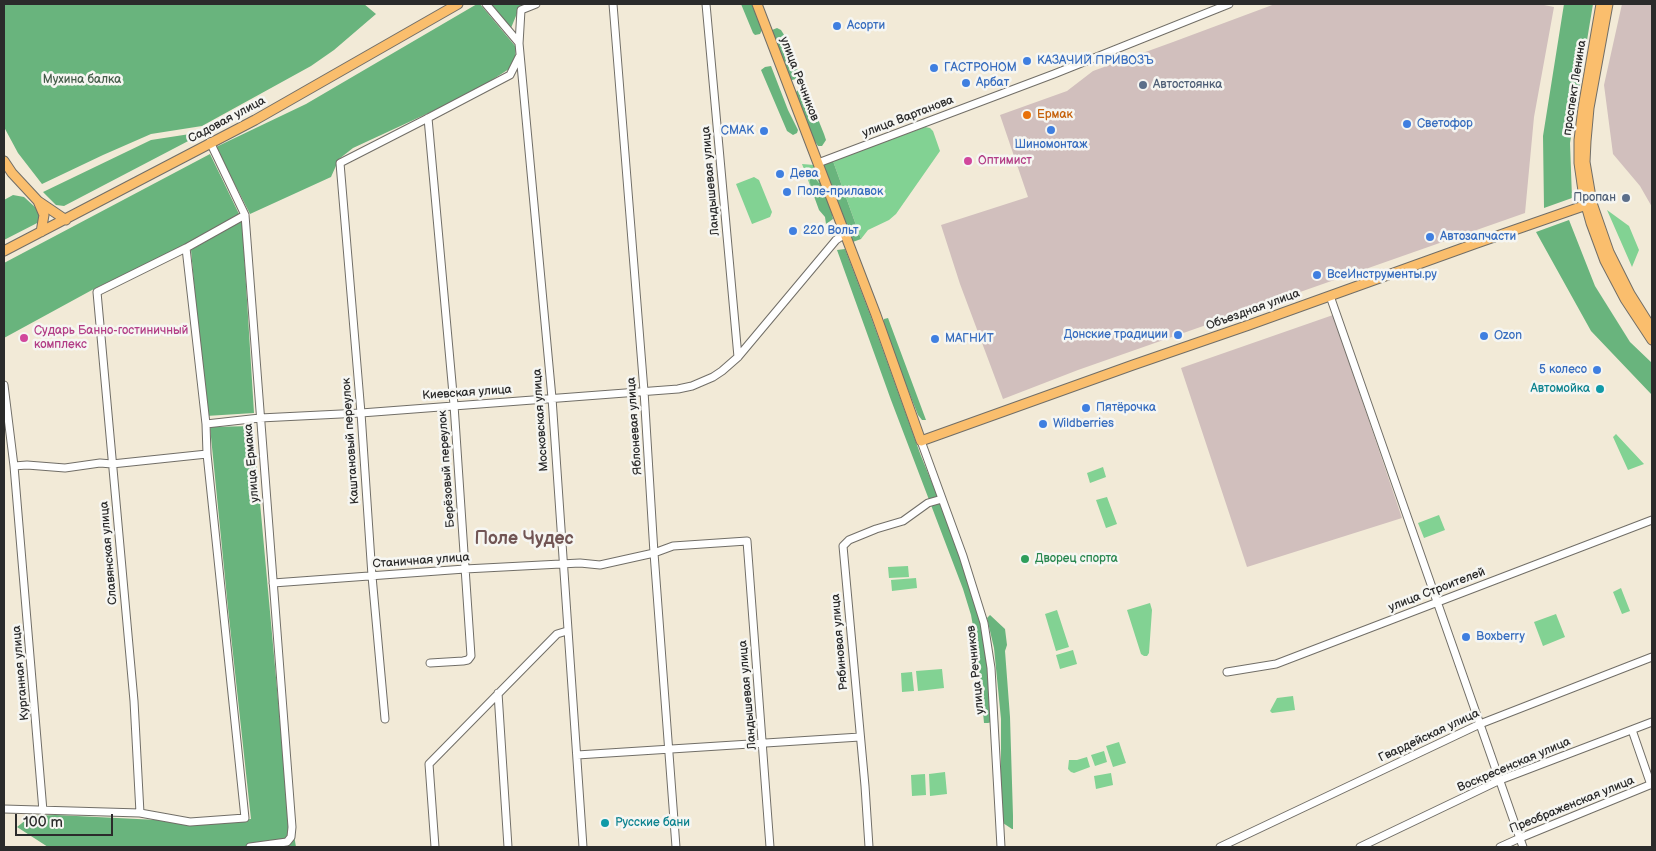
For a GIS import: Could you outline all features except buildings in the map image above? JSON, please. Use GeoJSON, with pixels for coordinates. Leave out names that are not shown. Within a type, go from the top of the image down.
{"type":"FeatureCollection","features":[{"type":"Feature","properties":{"kind":"main road","name":"Садовая улица"},"geometry":{"type":"LineString","coordinates":[[4,251],[299,96],[458,4]]}},
{"type":"Feature","properties":{"kind":"main road","name":"улица Речников"},"geometry":{"type":"LineString","coordinates":[[758,4],[921,441]]}},
{"type":"Feature","properties":{"kind":"main road","name":"проспект Ленина"},"geometry":{"type":"LineString","coordinates":[[1602,4],[1585,92],[1579,140],[1579,163],[1589,204],[1621,284],[1634,314],[1652,340]]}},
{"type":"Feature","properties":{"kind":"main road","name":"проспект Ленина"},"geometry":{"type":"LineString","coordinates":[[1589,204],[1586,162],[1589,108],[1608,4]]}},
{"type":"Feature","properties":{"kind":"main road"},"geometry":{"type":"LineString","coordinates":[[4,161],[12,174],[38,201],[66,220]]}},
{"type":"Feature","properties":{"kind":"main road"},"geometry":{"type":"LineString","coordinates":[[38,201],[44,215],[41,232]]}},
{"type":"Feature","properties":{"kind":"main road","name":"Объездная улица"},"geometry":{"type":"LineString","coordinates":[[921,441],[1589,204]]}},
{"type":"Feature","properties":{"kind":"main road","name":"проспект Ленина"},"geometry":{"type":"LineString","coordinates":[[1621,284],[1652,329]]}},
{"type":"Feature","properties":{"kind":"street"},"geometry":{"type":"LineString","coordinates":[[486,4],[519,43]]}},
{"type":"Feature","properties":{"kind":"street"},"geometry":{"type":"LineString","coordinates":[[428,118],[510,75],[519,59],[521,10],[536,4]]}},
{"type":"Feature","properties":{"kind":"street","name":"Яблоневая улица"},"geometry":{"type":"LineString","coordinates":[[614,4],[644,391],[676,847]]}},
{"type":"Feature","properties":{"kind":"street","name":"Ландышевая улица"},"geometry":{"type":"LineString","coordinates":[[706,4],[738,357]]}},
{"type":"Feature","properties":{"kind":"street","name":"улица Вартанова"},"geometry":{"type":"LineString","coordinates":[[818,163],[1054,74],[1229,4]]}},
{"type":"Feature","properties":{"kind":"street","name":"Московская улица"},"geometry":{"type":"LineString","coordinates":[[519,43],[552,398],[583,847]]}},
{"type":"Feature","properties":{"kind":"street","name":"Каштановый переулок"},"geometry":{"type":"LineString","coordinates":[[386,719],[372,576],[361,413],[340,162],[428,118]]}},
{"type":"Feature","properties":{"kind":"street","name":"Берёзовый переулок"},"geometry":{"type":"LineString","coordinates":[[428,118],[454,405],[471,656],[468,660],[462,662],[430,663]]}},
{"type":"Feature","properties":{"kind":"street","name":"улица Ермака"},"geometry":{"type":"LineString","coordinates":[[210,142],[245,216],[292,827],[291,837],[287,842],[250,847]]}},
{"type":"Feature","properties":{"kind":"street"},"geometry":{"type":"LineString","coordinates":[[4,809],[140,813],[190,822],[245,818],[207,454],[206,424],[186,248],[245,216]]}},
{"type":"Feature","properties":{"kind":"street","name":"Киевская улица"},"geometry":{"type":"LineString","coordinates":[[206,424],[260,418],[361,413],[678,389],[698,384],[722,371],[738,357],[836,240],[845,234]]}},
{"type":"Feature","properties":{"kind":"street","name":"Славянская улица"},"geometry":{"type":"LineString","coordinates":[[140,813],[134,701],[97,292],[186,248]]}},
{"type":"Feature","properties":{"kind":"street"},"geometry":{"type":"LineString","coordinates":[[1330,296],[1523,847]]}},
{"type":"Feature","properties":{"kind":"street","name":"Курганная улица"},"geometry":{"type":"LineString","coordinates":[[4,385],[14,466],[43,811]]}},
{"type":"Feature","properties":{"kind":"street","name":"улица Речников"},"geometry":{"type":"LineString","coordinates":[[921,441],[977,597],[988,640],[1001,847]]}},
{"type":"Feature","properties":{"kind":"street"},"geometry":{"type":"LineString","coordinates":[[14,466],[65,468],[100,463],[112,464],[207,454]]}},
{"type":"Feature","properties":{"kind":"street","name":"Рябиновая улица"},"geometry":{"type":"LineString","coordinates":[[868,847],[843,546],[849,540],[876,529],[899,523],[928,503],[942,499]]}},
{"type":"Feature","properties":{"kind":"street","name":"улица Строителей"},"geometry":{"type":"LineString","coordinates":[[1227,672],[1276,664],[1652,520]]}},
{"type":"Feature","properties":{"kind":"street","name":"Ландышевая улица"},"geometry":{"type":"LineString","coordinates":[[747,541],[764,743],[770,847]]}},
{"type":"Feature","properties":{"kind":"street","name":"Станичная улица"},"geometry":{"type":"LineString","coordinates":[[273,583],[465,569],[580,563],[600,565],[654,553],[673,546],[747,541]]}},
{"type":"Feature","properties":{"kind":"street"},"geometry":{"type":"LineString","coordinates":[[435,847],[429,764],[557,634],[567,631]]}},
{"type":"Feature","properties":{"kind":"street","name":"Гвардейская улица"},"geometry":{"type":"LineString","coordinates":[[1220,847],[1480,724],[1652,657]]}},
{"type":"Feature","properties":{"kind":"street"},"geometry":{"type":"LineString","coordinates":[[498,693],[508,847]]}},
{"type":"Feature","properties":{"kind":"street","name":"Воскресенская улица"},"geometry":{"type":"LineString","coordinates":[[1360,847],[1500,780],[1652,722]]}},
{"type":"Feature","properties":{"kind":"street"},"geometry":{"type":"LineString","coordinates":[[1632,730],[1652,784]]}},
{"type":"Feature","properties":{"kind":"street"},"geometry":{"type":"LineString","coordinates":[[576,755],[860,737]]}},
{"type":"Feature","properties":{"kind":"street","name":"Преображенская улица"},"geometry":{"type":"LineString","coordinates":[[1500,847],[1652,784]]}},
{"type":"Feature","properties":{"kind":"shaded area"},"geometry":{"type":"Polygon","coordinates":[[[1275,4],[1539,4],[1554,7],[1534,117],[1525,213],[1078,370],[1003,399],[960,284],[941,225],[1028,197],[1000,115],[1067,91],[1093,71],[1275,4]]]}},
{"type":"Feature","properties":{"kind":"shaded area"},"geometry":{"type":"Polygon","coordinates":[[[1622,4],[1652,4],[1652,207],[1640,186],[1613,154],[1604,85],[1622,4]]]}},
{"type":"Feature","properties":{"kind":"shaded area"},"geometry":{"type":"Polygon","coordinates":[[[1333,315],[1402,518],[1247,567],[1181,368],[1333,315]]]}},
{"type":"Feature","properties":{"kind":"green space","name":"Мухина балка"},"geometry":{"type":"Polygon","coordinates":[[[4,4],[364,4],[376,14],[334,50],[311,66],[202,126],[151,134],[42,184],[18,153],[4,127],[4,4]]]}},
{"type":"Feature","properties":{"kind":"green space"},"geometry":{"type":"Polygon","coordinates":[[[480,4],[516,47],[515,60],[509,69],[481,87],[450,103],[353,148],[339,159],[331,177],[250,214],[216,147],[306,104],[480,4]]]}},
{"type":"Feature","properties":{"kind":"green space"},"geometry":{"type":"Polygon","coordinates":[[[488,4],[523,4],[511,28],[488,4]]]}},
{"type":"Feature","properties":{"kind":"green space"},"geometry":{"type":"Polygon","coordinates":[[[741,4],[753,4],[761,24],[762,30],[760,34],[755,35],[753,33],[741,4]]]}},
{"type":"Feature","properties":{"kind":"green space"},"geometry":{"type":"Polygon","coordinates":[[[1564,4],[1593,4],[1570,143],[1572,198],[1544,208],[1543,136],[1564,4]]]}},
{"type":"Feature","properties":{"kind":"green space"},"geometry":{"type":"Polygon","coordinates":[[[777,28],[781,30],[786,38],[797,67],[799,75],[796,79],[792,80],[789,78],[772,30],[777,28]]]}},
{"type":"Feature","properties":{"kind":"green space"},"geometry":{"type":"Polygon","coordinates":[[[771,66],[798,130],[793,135],[787,131],[761,70],[771,66]]]}},
{"type":"Feature","properties":{"kind":"green space"},"geometry":{"type":"Polygon","coordinates":[[[799,89],[806,89],[826,140],[822,146],[818,146],[812,137],[798,100],[796,92],[799,89]]]}},
{"type":"Feature","properties":{"kind":"green space"},"geometry":{"type":"Polygon","coordinates":[[[925,127],[933,131],[940,151],[896,214],[889,220],[868,230],[861,239],[833,161],[925,127]]]}},
{"type":"Feature","properties":{"kind":"green space"},"geometry":{"type":"Polygon","coordinates":[[[190,134],[194,138],[64,206],[56,205],[43,192],[151,140],[190,134]]]}},
{"type":"Feature","properties":{"kind":"green space"},"geometry":{"type":"Polygon","coordinates":[[[210,154],[239,214],[187,244],[92,290],[4,338],[4,263],[210,154]]]}},
{"type":"Feature","properties":{"kind":"green space"},"geometry":{"type":"Polygon","coordinates":[[[833,161],[861,239],[850,243],[822,165],[833,161]]]}},
{"type":"Feature","properties":{"kind":"green space"},"geometry":{"type":"Polygon","coordinates":[[[802,164],[814,165],[821,183],[819,183],[815,176],[809,178],[811,188],[802,164]]]}},
{"type":"Feature","properties":{"kind":"green space"},"geometry":{"type":"Polygon","coordinates":[[[811,173],[821,183],[832,214],[833,219],[826,224],[825,217],[819,210],[811,188],[809,178],[811,173]]]}},
{"type":"Feature","properties":{"kind":"green space"},"geometry":{"type":"Polygon","coordinates":[[[754,177],[759,180],[772,212],[770,217],[752,224],[736,184],[754,177]]]}},
{"type":"Feature","properties":{"kind":"green space"},"geometry":{"type":"Polygon","coordinates":[[[13,195],[24,197],[35,207],[43,220],[4,240],[4,200],[13,195]]]}},
{"type":"Feature","properties":{"kind":"green space"},"geometry":{"type":"Polygon","coordinates":[[[1607,210],[1629,226],[1639,250],[1632,267],[1607,210]]]}},
{"type":"Feature","properties":{"kind":"green space"},"geometry":{"type":"Polygon","coordinates":[[[242,220],[254,413],[206,416],[191,250],[242,220]]]}},
{"type":"Feature","properties":{"kind":"green space"},"geometry":{"type":"Polygon","coordinates":[[[1569,220],[1595,286],[1630,342],[1652,363],[1652,395],[1591,331],[1536,232],[1569,220]]]}},
{"type":"Feature","properties":{"kind":"green space"},"geometry":{"type":"Polygon","coordinates":[[[845,249],[921,456],[953,534],[980,618],[989,668],[992,722],[984,723],[977,648],[971,615],[963,589],[891,400],[837,250],[845,249]]]}},
{"type":"Feature","properties":{"kind":"green space"},"geometry":{"type":"Polygon","coordinates":[[[888,318],[926,420],[922,420],[918,415],[882,324],[884,319],[888,318]]]}},
{"type":"Feature","properties":{"kind":"green space"},"geometry":{"type":"Polygon","coordinates":[[[253,426],[286,787],[296,847],[48,847],[17,827],[31,816],[56,815],[198,822],[251,819],[210,427],[253,426]]]}},
{"type":"Feature","properties":{"kind":"green space"},"geometry":{"type":"Polygon","coordinates":[[[1616,434],[1644,464],[1628,470],[1613,437],[1616,434]]]}},
{"type":"Feature","properties":{"kind":"green space"},"geometry":{"type":"Polygon","coordinates":[[[1103,467],[1106,477],[1090,483],[1087,473],[1103,467]]]}},
{"type":"Feature","properties":{"kind":"green space"},"geometry":{"type":"Polygon","coordinates":[[[1107,497],[1117,524],[1106,528],[1096,500],[1107,497]]]}},
{"type":"Feature","properties":{"kind":"green space"},"geometry":{"type":"Polygon","coordinates":[[[1439,515],[1445,530],[1424,538],[1418,523],[1439,515]]]}},
{"type":"Feature","properties":{"kind":"green space"},"geometry":{"type":"Polygon","coordinates":[[[908,566],[909,577],[889,578],[888,567],[908,566]]]}},
{"type":"Feature","properties":{"kind":"green space"},"geometry":{"type":"Polygon","coordinates":[[[916,578],[917,588],[892,591],[891,580],[916,578]]]}},
{"type":"Feature","properties":{"kind":"green space"},"geometry":{"type":"Polygon","coordinates":[[[1621,588],[1630,611],[1622,614],[1613,592],[1621,588]]]}},
{"type":"Feature","properties":{"kind":"green space"},"geometry":{"type":"Polygon","coordinates":[[[1150,603],[1152,610],[1149,653],[1147,656],[1144,656],[1141,654],[1127,610],[1150,603]]]}},
{"type":"Feature","properties":{"kind":"green space"},"geometry":{"type":"Polygon","coordinates":[[[1057,610],[1069,647],[1056,651],[1045,614],[1057,610]]]}},
{"type":"Feature","properties":{"kind":"green space"},"geometry":{"type":"Polygon","coordinates":[[[1556,614],[1565,637],[1543,646],[1534,622],[1556,614]]]}},
{"type":"Feature","properties":{"kind":"green space"},"geometry":{"type":"Polygon","coordinates":[[[990,615],[1005,629],[1007,645],[1005,651],[1010,717],[1013,829],[1003,823],[1001,719],[994,648],[987,618],[990,615]]]}},
{"type":"Feature","properties":{"kind":"green space"},"geometry":{"type":"Polygon","coordinates":[[[1073,650],[1077,664],[1060,669],[1056,655],[1073,650]]]}},
{"type":"Feature","properties":{"kind":"green space"},"geometry":{"type":"Polygon","coordinates":[[[942,669],[944,688],[918,691],[916,671],[942,669]]]}},
{"type":"Feature","properties":{"kind":"green space"},"geometry":{"type":"Polygon","coordinates":[[[912,672],[914,691],[902,692],[901,673],[912,672]]]}},
{"type":"Feature","properties":{"kind":"green space"},"geometry":{"type":"Polygon","coordinates":[[[1293,696],[1295,710],[1272,713],[1270,711],[1277,698],[1293,696]]]}},
{"type":"Feature","properties":{"kind":"green space"},"geometry":{"type":"Polygon","coordinates":[[[1119,742],[1126,763],[1113,767],[1106,746],[1119,742]]]}},
{"type":"Feature","properties":{"kind":"green space"},"geometry":{"type":"Polygon","coordinates":[[[1104,751],[1107,762],[1095,766],[1091,755],[1104,751]]]}},
{"type":"Feature","properties":{"kind":"green space"},"geometry":{"type":"Polygon","coordinates":[[[1087,757],[1090,767],[1074,773],[1068,769],[1069,760],[1087,757]]]}},
{"type":"Feature","properties":{"kind":"green space"},"geometry":{"type":"Polygon","coordinates":[[[945,772],[947,794],[930,796],[929,774],[945,772]]]}},
{"type":"Feature","properties":{"kind":"green space"},"geometry":{"type":"Polygon","coordinates":[[[1111,773],[1113,785],[1096,789],[1094,776],[1111,773]]]}},
{"type":"Feature","properties":{"kind":"green space"},"geometry":{"type":"Polygon","coordinates":[[[925,774],[926,795],[912,796],[911,775],[925,774]]]}},
{"type":"Feature","properties":{"kind":"place","name":"Асорти"},"geometry":{"type":"Point","coordinates":[837,26]}},
{"type":"Feature","properties":{"kind":"place","name":"КАЗАЧИЙ ПРИВОЗЪ"},"geometry":{"type":"Point","coordinates":[1027,61]}},
{"type":"Feature","properties":{"kind":"place","name":"ГАСТРОНОМ"},"geometry":{"type":"Point","coordinates":[934,68]}},
{"type":"Feature","properties":{"kind":"place","name":"Арбат"},"geometry":{"type":"Point","coordinates":[966,83]}},
{"type":"Feature","properties":{"kind":"place","name":"Автостоянка"},"geometry":{"type":"Point","coordinates":[1143,85]}},
{"type":"Feature","properties":{"kind":"place","name":"Ермак"},"geometry":{"type":"Point","coordinates":[1027,115]}},
{"type":"Feature","properties":{"kind":"place","name":"Светофор"},"geometry":{"type":"Point","coordinates":[1407,124]}},
{"type":"Feature","properties":{"kind":"place","name":"Шиномонтаж"},"geometry":{"type":"Point","coordinates":[1051,130]}},
{"type":"Feature","properties":{"kind":"place","name":"СМАК"},"geometry":{"type":"Point","coordinates":[764,131]}},
{"type":"Feature","properties":{"kind":"place","name":"Оптимист"},"geometry":{"type":"Point","coordinates":[968,161]}},
{"type":"Feature","properties":{"kind":"place","name":"Дева"},"geometry":{"type":"Point","coordinates":[780,174]}},
{"type":"Feature","properties":{"kind":"place","name":"Поле-прилавок"},"geometry":{"type":"Point","coordinates":[787,192]}},
{"type":"Feature","properties":{"kind":"place","name":"Пропан"},"geometry":{"type":"Point","coordinates":[1626,198]}},
{"type":"Feature","properties":{"kind":"place","name":"220 Вольт"},"geometry":{"type":"Point","coordinates":[793,231]}},
{"type":"Feature","properties":{"kind":"place","name":"Автозапчасти"},"geometry":{"type":"Point","coordinates":[1430,237]}},
{"type":"Feature","properties":{"kind":"place","name":"ВсеИнструменты.ру"},"geometry":{"type":"Point","coordinates":[1317,275]}},
{"type":"Feature","properties":{"kind":"place","name":"Донские традиции"},"geometry":{"type":"Point","coordinates":[1178,335]}},
{"type":"Feature","properties":{"kind":"place","name":"Ozon"},"geometry":{"type":"Point","coordinates":[1484,336]}},
{"type":"Feature","properties":{"kind":"place","name":"Сударь Банно-гостиничный комплекс"},"geometry":{"type":"Point","coordinates":[24,338]}},
{"type":"Feature","properties":{"kind":"place","name":"МАГНИТ"},"geometry":{"type":"Point","coordinates":[935,339]}},
{"type":"Feature","properties":{"kind":"place","name":"5 колесо"},"geometry":{"type":"Point","coordinates":[1597,370]}},
{"type":"Feature","properties":{"kind":"place","name":"Автомойка"},"geometry":{"type":"Point","coordinates":[1600,389]}},
{"type":"Feature","properties":{"kind":"place","name":"Пятёрочка"},"geometry":{"type":"Point","coordinates":[1086,408]}},
{"type":"Feature","properties":{"kind":"place","name":"Wildberries"},"geometry":{"type":"Point","coordinates":[1043,424]}},
{"type":"Feature","properties":{"kind":"place","name":"Дворец спорта"},"geometry":{"type":"Point","coordinates":[1025,559]}},
{"type":"Feature","properties":{"kind":"place","name":"Boxberry"},"geometry":{"type":"Point","coordinates":[1466,637]}},
{"type":"Feature","properties":{"kind":"place","name":"Русские бани"},"geometry":{"type":"Point","coordinates":[605,823]}},
{"type":"Feature","properties":{"kind":"district","name":"Поле Чудес"},"geometry":{"type":"Point","coordinates":[524,539]}}]}
